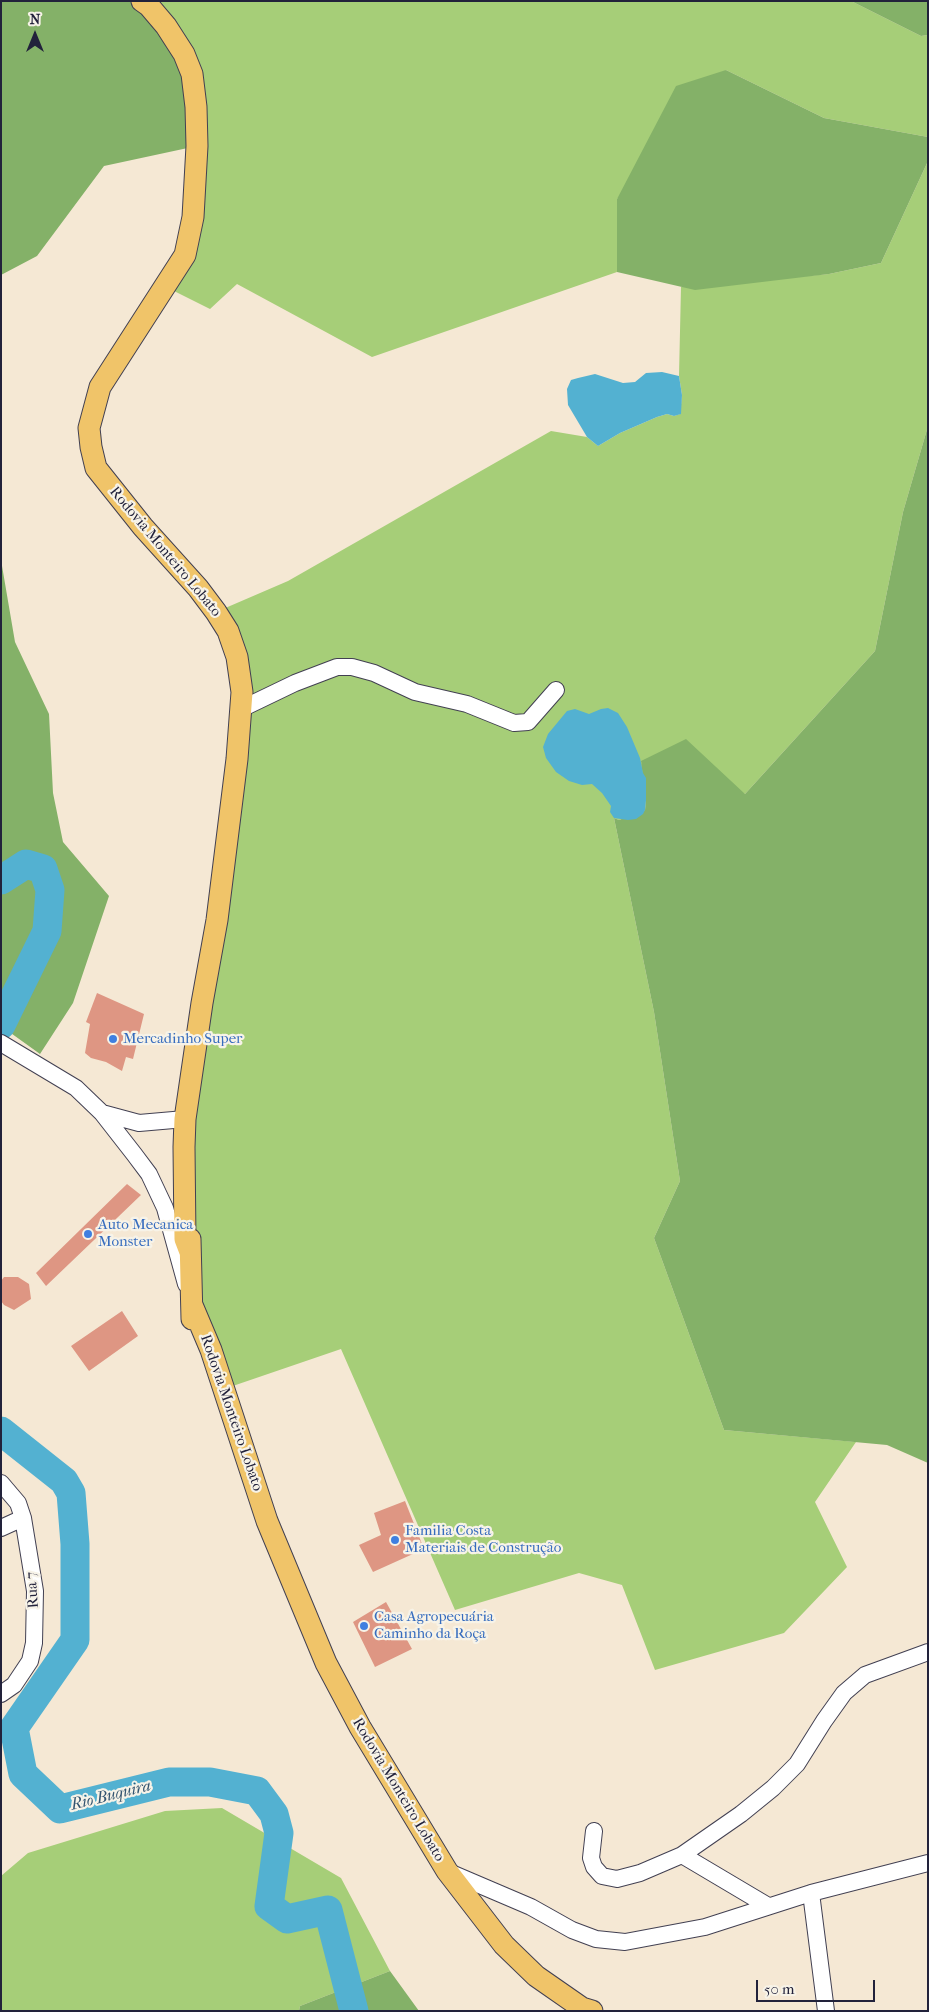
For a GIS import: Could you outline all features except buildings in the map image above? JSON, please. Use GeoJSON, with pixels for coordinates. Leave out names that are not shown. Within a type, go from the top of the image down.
{"type":"FeatureCollection","features":[{"type":"Feature","properties":{"kind":"main road","name":"Rodovia Monteiro Lobato"},"geometry":{"type":"LineString","coordinates":[[142,1],[149,6],[166,26],[184,54],[192,74],[197,136],[193,217],[186,255],[100,387],[89,428],[91,447],[96,468],[143,527],[198,588],[228,631],[237,656],[242,692],[237,759],[217,920],[202,1003],[186,1119],[184,1175],[186,1239],[190,1252],[192,1305],[211,1350],[267,1521],[326,1663],[360,1727],[447,1871],[510,1952],[536,1976],[582,2008],[592,2011]]}},
{"type":"Feature","properties":{"kind":"street"},"geometry":{"type":"LineString","coordinates":[[241,710],[295,683],[337,666],[352,666],[374,673],[416,692],[467,704],[514,723],[528,722],[556,690]]}},
{"type":"Feature","properties":{"kind":"street"},"geometry":{"type":"LineString","coordinates":[[1,1044],[76,1088],[102,1113],[149,1174],[165,1208],[192,1305]]}},
{"type":"Feature","properties":{"kind":"street"},"geometry":{"type":"LineString","coordinates":[[102,1113],[139,1123],[186,1119]]}},
{"type":"Feature","properties":{"kind":"street","name":"Rua 7"},"geometry":{"type":"LineString","coordinates":[[1,1483],[18,1504],[23,1518],[35,1591],[34,1643],[30,1661],[14,1685],[1,1694]]}},
{"type":"Feature","properties":{"kind":"street"},"geometry":{"type":"LineString","coordinates":[[1,1528],[23,1518]]}},
{"type":"Feature","properties":{"kind":"street"},"geometry":{"type":"LineString","coordinates":[[594,1831],[591,1858],[594,1867],[602,1876],[617,1879],[640,1873],[682,1855],[741,1814],[773,1788],[797,1764],[824,1720],[844,1693],[865,1675],[928,1652]]}},
{"type":"Feature","properties":{"kind":"street"},"geometry":{"type":"LineString","coordinates":[[682,1855],[768,1906]]}},
{"type":"Feature","properties":{"kind":"street"},"geometry":{"type":"LineString","coordinates":[[447,1871],[531,1907],[572,1930],[596,1939],[625,1942],[706,1927],[811,1893],[928,1863]]}},
{"type":"Feature","properties":{"kind":"street"},"geometry":{"type":"LineString","coordinates":[[811,1893],[826,2011]]}},
{"type":"Feature","properties":{"kind":"green space"},"geometry":{"type":"Polygon","coordinates":[[[1,1],[142,1],[178,43],[197,146],[104,166],[37,256],[1,275],[1,1]]]}},
{"type":"Feature","properties":{"kind":"green space"},"geometry":{"type":"Polygon","coordinates":[[[139,1],[851,1],[921,36],[928,35],[928,137],[824,118],[726,70],[617,199],[617,272],[372,357],[237,284],[210,309],[166,287],[180,266],[197,146],[139,1]]]}},
{"type":"Feature","properties":{"kind":"green space"},"geometry":{"type":"Polygon","coordinates":[[[851,1],[928,1],[928,35],[921,36],[851,1]]]}},
{"type":"Feature","properties":{"kind":"green space"},"geometry":{"type":"Polygon","coordinates":[[[726,70],[824,118],[928,137],[928,161],[881,263],[829,274],[695,290],[617,272],[617,199],[676,86],[726,70]]]}},
{"type":"Feature","properties":{"kind":"green space"},"geometry":{"type":"Polygon","coordinates":[[[928,161],[928,426],[903,512],[875,651],[745,794],[641,761],[646,778],[645,810],[619,820],[614,818],[654,1012],[680,1181],[654,1238],[724,1430],[856,1442],[815,1502],[847,1567],[784,1633],[655,1670],[622,1585],[579,1573],[455,1610],[341,1349],[224,1389],[192,1305],[185,1119],[242,692],[216,612],[288,581],[551,431],[587,437],[598,446],[620,433],[657,417],[667,414],[674,416],[680,414],[682,395],[679,376],[681,287],[829,274],[881,263],[928,161]]]}},
{"type":"Feature","properties":{"kind":"green space"},"geometry":{"type":"Polygon","coordinates":[[[928,426],[928,1463],[887,1445],[724,1430],[654,1238],[680,1181],[654,1012],[614,818],[619,820],[645,810],[646,800],[641,761],[686,739],[745,794],[875,651],[903,512],[928,426]]]}},
{"type":"Feature","properties":{"kind":"green space"},"geometry":{"type":"Polygon","coordinates":[[[1,560],[15,642],[49,714],[53,793],[63,842],[109,896],[73,1003],[40,1054],[1,1026],[1,560]]]}},
{"type":"Feature","properties":{"kind":"green space"},"geometry":{"type":"Polygon","coordinates":[[[222,1808],[341,1878],[390,1971],[300,2006],[299,2011],[1,2011],[1,1876],[28,1853],[165,1811],[222,1808]]]}},
{"type":"Feature","properties":{"kind":"green space"},"geometry":{"type":"Polygon","coordinates":[[[390,1971],[419,2011],[299,2011],[300,2006],[390,1971]]]}},
{"type":"Feature","properties":{"kind":"water"},"geometry":{"type":"Polygon","coordinates":[[[662,372],[679,376],[682,395],[681,414],[674,416],[667,414],[657,417],[620,433],[598,446],[587,437],[568,405],[567,389],[571,380],[595,374],[623,383],[635,382],[646,373],[662,372]]]}},
{"type":"Feature","properties":{"kind":"water"},"geometry":{"type":"Polygon","coordinates":[[[608,708],[618,713],[627,727],[646,778],[645,810],[636,819],[614,818],[610,812],[611,806],[602,793],[592,784],[582,785],[569,781],[556,772],[546,758],[543,747],[548,734],[567,711],[575,709],[589,714],[608,708]]]}},
{"type":"Feature","properties":{"kind":"waterway","name":"Rio Buquira"},"geometry":{"type":"LineString","coordinates":[[1,880],[26,864],[43,869],[50,890],[47,931],[1,1025]]}},
{"type":"Feature","properties":{"kind":"waterway","name":"Rio Buquira"},"geometry":{"type":"LineString","coordinates":[[1,1431],[64,1481],[71,1493],[75,1544],[75,1640],[14,1728],[23,1774],[60,1809],[169,1782],[210,1782],[257,1791],[274,1814],[279,1833],[269,1906],[287,1919],[328,1910],[354,2011]]}},
{"type":"Feature","properties":{"kind":"place","name":"Mercadinho Super"},"geometry":{"type":"Point","coordinates":[113,1039]}},
{"type":"Feature","properties":{"kind":"place","name":"Auto Mecanica Monster"},"geometry":{"type":"Point","coordinates":[88,1234]}},
{"type":"Feature","properties":{"kind":"place","name":"Familia Costa Materiais de Construção"},"geometry":{"type":"Point","coordinates":[395,1540]}},
{"type":"Feature","properties":{"kind":"place","name":"Casa Agropecuária Caminho da Roça"},"geometry":{"type":"Point","coordinates":[364,1626]}}]}
